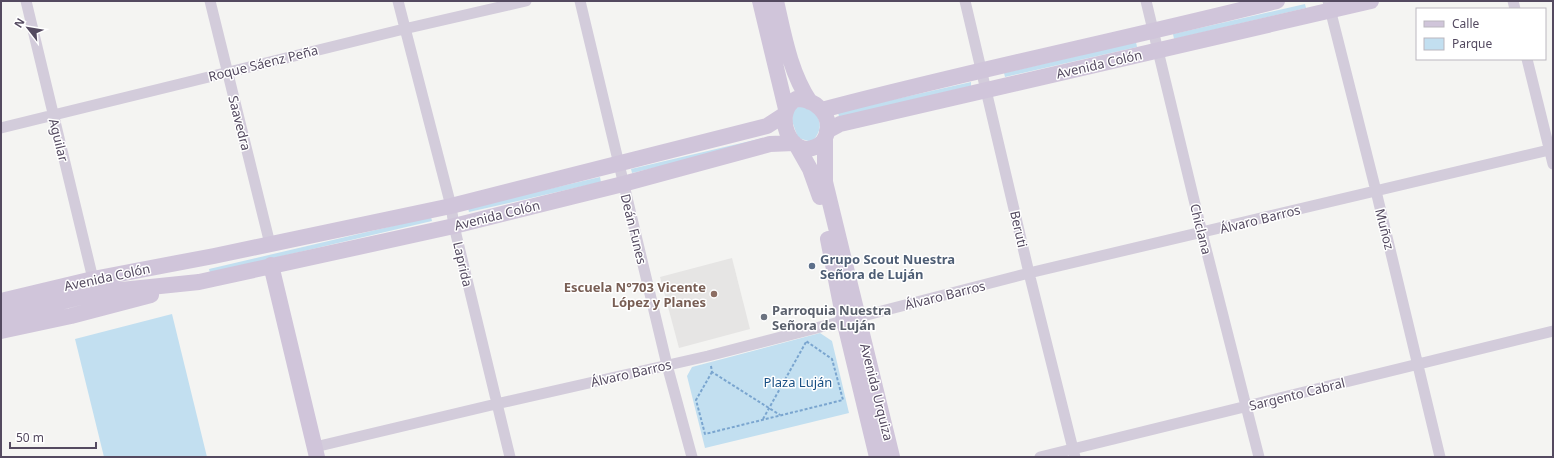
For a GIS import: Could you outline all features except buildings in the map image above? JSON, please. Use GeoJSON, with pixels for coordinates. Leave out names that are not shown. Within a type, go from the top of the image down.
{"type":"FeatureCollection","features":[{"type":"Feature","properties":{"kind":"main road"},"geometry":{"type":"LineString","coordinates":[[760,1],[785,112],[788,135],[795,144],[805,149],[811,148],[820,145],[826,135],[827,120],[801,88],[795,75],[776,1]]}},
{"type":"Feature","properties":{"kind":"main road","name":"Avenida Colón"},"geometry":{"type":"LineString","coordinates":[[816,106],[1154,32],[1277,1]]}},
{"type":"Feature","properties":{"kind":"main road","name":"Avenida Colón"},"geometry":{"type":"LineString","coordinates":[[826,135],[840,124],[1158,51],[1329,6],[1371,1]]}},
{"type":"Feature","properties":{"kind":"main road"},"geometry":{"type":"LineString","coordinates":[[785,112],[790,103],[796,99],[803,99],[816,106]]}},
{"type":"Feature","properties":{"kind":"main road","name":"Avenida Colón"},"geometry":{"type":"LineString","coordinates":[[1,317],[97,286],[214,256],[451,206],[767,126],[785,112]]}},
{"type":"Feature","properties":{"kind":"main road","name":"Avenida Urquiza"},"geometry":{"type":"LineString","coordinates":[[826,135],[825,182],[877,457]]}},
{"type":"Feature","properties":{"kind":"main road","name":"Avenida Colón"},"geometry":{"type":"LineString","coordinates":[[1,331],[71,316],[199,282],[271,265],[454,226],[623,184],[770,144],[795,144]]}},
{"type":"Feature","properties":{"kind":"main road","name":"Avenida Urquiza"},"geometry":{"type":"LineString","coordinates":[[795,144],[810,169],[820,198],[851,318],[892,457]]}},
{"type":"Feature","properties":{"kind":"main road"},"geometry":{"type":"LineString","coordinates":[[271,265],[316,452]]}},
{"type":"Feature","properties":{"kind":"main road","name":"Avenida Colón"},"geometry":{"type":"LineString","coordinates":[[1,301],[97,286],[199,282]]}},
{"type":"Feature","properties":{"kind":"street","name":"Aguilar"},"geometry":{"type":"LineString","coordinates":[[26,1],[53,115],[97,286]]}},
{"type":"Feature","properties":{"kind":"street","name":"Saavedra"},"geometry":{"type":"LineString","coordinates":[[210,1],[270,244]]}},
{"type":"Feature","properties":{"kind":"street","name":"Laprida"},"geometry":{"type":"LineString","coordinates":[[398,1],[451,206],[454,226],[510,457]]}},
{"type":"Feature","properties":{"kind":"street","name":"Roque Sáenz Peña"},"geometry":{"type":"LineString","coordinates":[[1,128],[404,29],[526,1]]}},
{"type":"Feature","properties":{"kind":"street","name":"Deán Funes"},"geometry":{"type":"LineString","coordinates":[[580,1],[667,365],[692,457]]}},
{"type":"Feature","properties":{"kind":"street","name":"Beruti"},"geometry":{"type":"LineString","coordinates":[[965,1],[1029,274],[1074,454]]}},
{"type":"Feature","properties":{"kind":"street","name":"Chiclana"},"geometry":{"type":"LineString","coordinates":[[1146,1],[1202,233],[1259,457]]}},
{"type":"Feature","properties":{"kind":"street","name":"Muñoz"},"geometry":{"type":"LineString","coordinates":[[1329,6],[1376,190],[1440,457]]}},
{"type":"Feature","properties":{"kind":"street"},"geometry":{"type":"LineString","coordinates":[[1527,60],[1551,150],[1553,164]]}},
{"type":"Feature","properties":{"kind":"street","name":"Álvaro Barros"},"geometry":{"type":"LineString","coordinates":[[316,452],[496,404],[708,356],[804,330],[1029,274],[1376,190],[1551,150]]}},
{"type":"Feature","properties":{"kind":"street","name":"Sargento Cabral"},"geometry":{"type":"LineString","coordinates":[[1040,457],[1074,454],[1247,406],[1553,331]]}},
{"type":"Feature","properties":{"kind":"path"},"geometry":{"type":"LineString","coordinates":[[763,420],[806,342],[804,330]]}},
{"type":"Feature","properties":{"kind":"path"},"geometry":{"type":"LineString","coordinates":[[712,372],[696,400],[705,434],[843,400],[832,359],[806,342]]}},
{"type":"Feature","properties":{"kind":"path"},"geometry":{"type":"LineString","coordinates":[[708,356],[712,372],[780,415]]}},
{"type":"Feature","properties":{"kind":"shaded area"},"geometry":{"type":"Polygon","coordinates":[[[732,258],[750,329],[679,348],[660,277],[732,258]]]}},
{"type":"Feature","properties":{"kind":"green space"},"geometry":{"type":"Polygon","coordinates":[[[1305,4],[1306,8],[1174,39],[1173,34],[1305,4]]]}},
{"type":"Feature","properties":{"kind":"green space"},"geometry":{"type":"Polygon","coordinates":[[[1136,42],[1137,47],[1005,77],[1004,73],[1136,42]]]}},
{"type":"Feature","properties":{"kind":"green space"},"geometry":{"type":"Polygon","coordinates":[[[971,82],[971,86],[839,117],[838,112],[971,82]]]}},
{"type":"Feature","properties":{"kind":"green space"},"geometry":{"type":"Polygon","coordinates":[[[806,105],[815,113],[820,122],[819,131],[812,142],[798,138],[792,121],[793,110],[806,105]]]}},
{"type":"Feature","properties":{"kind":"green space"},"geometry":{"type":"Polygon","coordinates":[[[763,138],[764,142],[632,173],[631,169],[763,138]]]}},
{"type":"Feature","properties":{"kind":"green space"},"geometry":{"type":"Polygon","coordinates":[[[600,177],[601,182],[469,212],[468,208],[600,177]]]}},
{"type":"Feature","properties":{"kind":"green space"},"geometry":{"type":"Polygon","coordinates":[[[431,217],[432,221],[210,273],[209,269],[431,217]]]}},
{"type":"Feature","properties":{"kind":"green space"},"geometry":{"type":"Polygon","coordinates":[[[172,314],[207,457],[104,457],[75,339],[172,314]]]}},
{"type":"Feature","properties":{"kind":"green space","name":"Plaza Luján"},"geometry":{"type":"Polygon","coordinates":[[[820,333],[832,341],[849,413],[705,448],[687,376],[692,367],[820,333]]]}},
{"type":"Feature","properties":{"kind":"place","name":"Grupo Scout Nuestra Señora de Luján"},"geometry":{"type":"Point","coordinates":[812,266]}},
{"type":"Feature","properties":{"kind":"place","name":"Escuela N°703 Vicente López y Planes"},"geometry":{"type":"Point","coordinates":[714,294]}},
{"type":"Feature","properties":{"kind":"place","name":"Parroquia Nuestra Señora de Luján"},"geometry":{"type":"Point","coordinates":[764,317]}}]}
